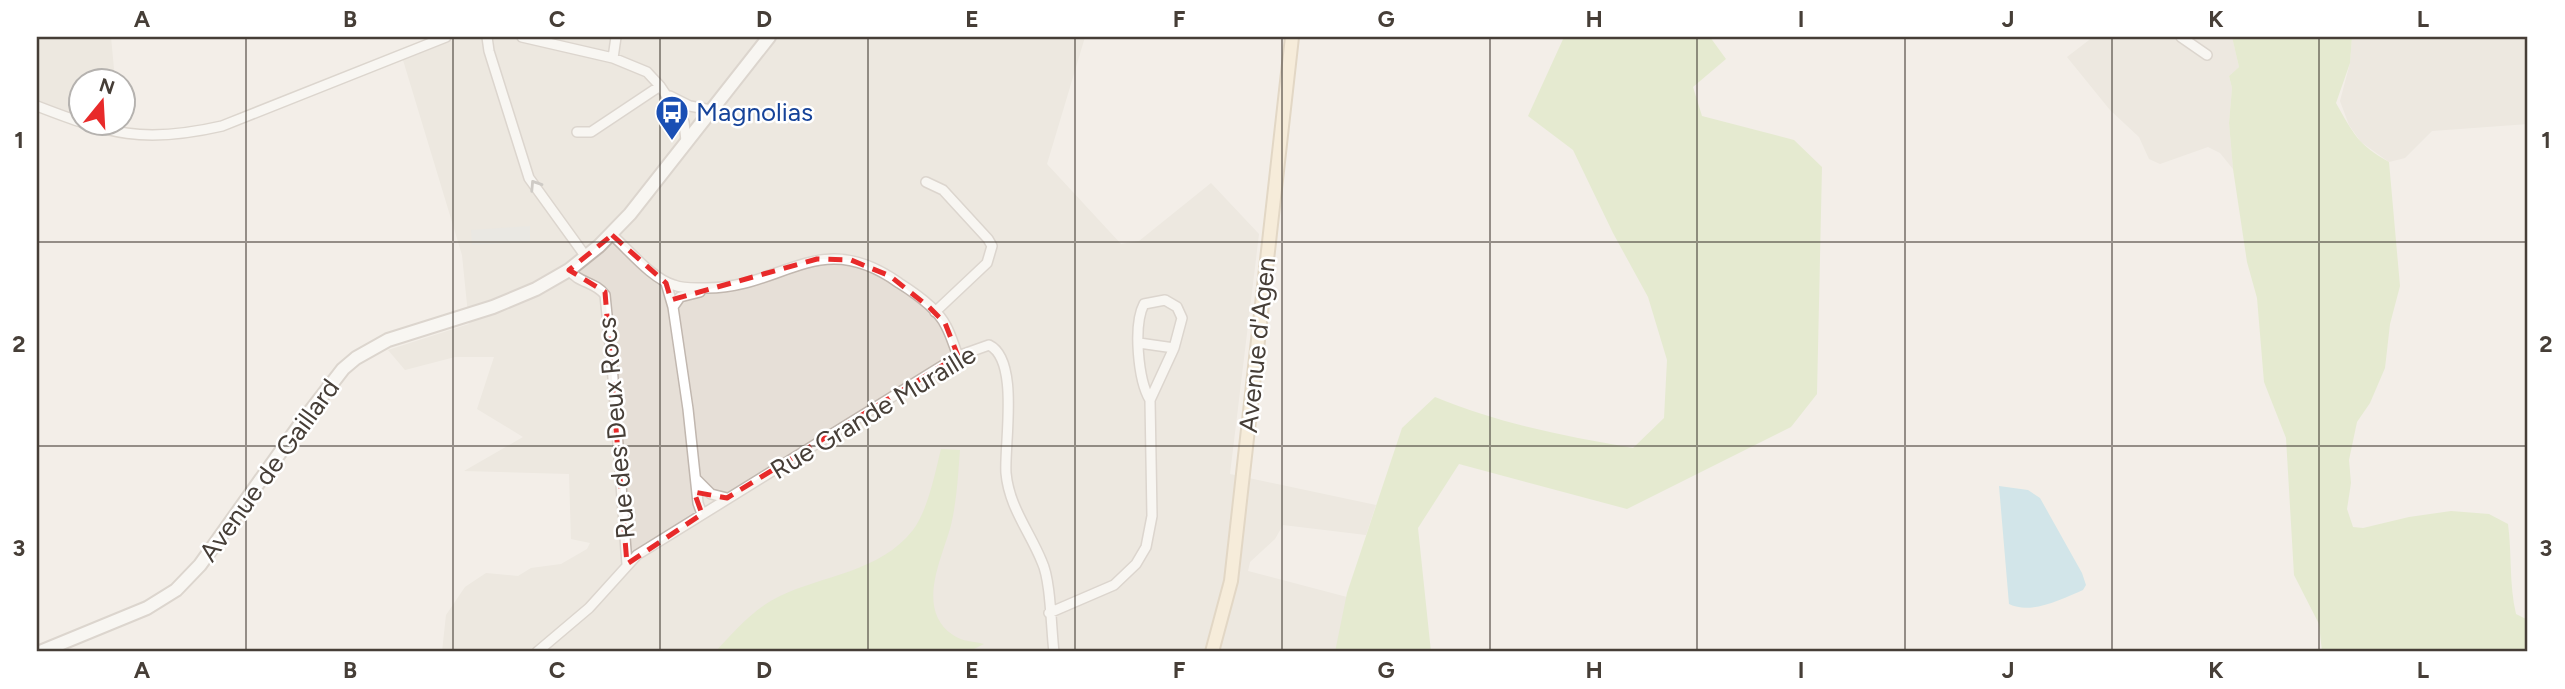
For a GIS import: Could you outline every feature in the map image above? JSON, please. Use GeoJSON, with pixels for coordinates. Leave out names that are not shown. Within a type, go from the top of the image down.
{"type":"FeatureCollection","features":[{"type":"Feature","properties":{"kind":"main road","name":"Avenue d'Agen"},"geometry":{"type":"LineString","coordinates":[[1213,652],[1231,581],[1293,37]]}},
{"type":"Feature","properties":{"kind":"street"},"geometry":{"type":"LineString","coordinates":[[37,106],[113,133],[138,136],[188,134],[222,126],[446,37]]}},
{"type":"Feature","properties":{"kind":"street"},"geometry":{"type":"LineString","coordinates":[[487,37],[489,51],[529,177],[586,257]]}},
{"type":"Feature","properties":{"kind":"street"},"geometry":{"type":"LineString","coordinates":[[522,37],[613,58],[642,69],[663,90],[684,122],[686,141]]}},
{"type":"Feature","properties":{"kind":"street"},"geometry":{"type":"LineString","coordinates":[[613,58],[615,37]]}},
{"type":"Feature","properties":{"kind":"street","name":"Avenue de Gaillard"},"geometry":{"type":"LineString","coordinates":[[40,652],[147,608],[176,590],[200,565],[299,426],[343,369],[356,358],[388,340],[505,302],[536,289],[586,257],[612,235],[769,37]]}},
{"type":"Feature","properties":{"kind":"street"},"geometry":{"type":"LineString","coordinates":[[2181,37],[2207,55]]}},
{"type":"Feature","properties":{"kind":"street"},"geometry":{"type":"LineString","coordinates":[[663,90],[690,106],[710,110]]}},
{"type":"Feature","properties":{"kind":"street"},"geometry":{"type":"LineString","coordinates":[[577,132],[591,132],[663,90]]}},
{"type":"Feature","properties":{"kind":"street"},"geometry":{"type":"LineString","coordinates":[[926,181],[943,190],[992,246],[987,263],[935,312]]}},
{"type":"Feature","properties":{"kind":"street"},"geometry":{"type":"LineString","coordinates":[[612,235],[666,283],[686,288],[722,288]]}},
{"type":"Feature","properties":{"kind":"street"},"geometry":{"type":"LineString","coordinates":[[673,307],[680,297],[754,281],[817,259],[833,258],[867,265],[890,276],[946,323],[958,356]]}},
{"type":"Feature","properties":{"kind":"street","name":"Rue des Deux Rocs"},"geometry":{"type":"LineString","coordinates":[[569,270],[577,279],[598,288],[605,295],[627,564]]}},
{"type":"Feature","properties":{"kind":"street"},"geometry":{"type":"LineString","coordinates":[[666,283],[673,307],[698,503],[702,514]]}},
{"type":"Feature","properties":{"kind":"street"},"geometry":{"type":"LineString","coordinates":[[1049,613],[1114,585],[1136,564],[1146,547],[1152,516],[1150,400],[1174,348],[1182,318],[1177,307],[1164,300],[1151,302],[1142,308],[1139,343],[1144,389],[1150,400]]}},
{"type":"Feature","properties":{"kind":"street"},"geometry":{"type":"LineString","coordinates":[[1139,343],[1174,348]]}},
{"type":"Feature","properties":{"kind":"street","name":"Rue Grande Muraille"},"geometry":{"type":"LineString","coordinates":[[537,652],[589,608],[627,564],[655,542],[958,356],[989,345],[998,351],[1003,365],[1008,399],[1006,472],[1009,491],[1044,565],[1054,652]]}},
{"type":"Feature","properties":{"kind":"street"},"geometry":{"type":"LineString","coordinates":[[696,479],[711,494],[727,498]]}},
{"type":"Feature","properties":{"kind":"highlighted area"},"geometry":{"type":"Polygon","coordinates":[[[612,235],[666,283],[671,300],[817,259],[851,260],[890,276],[929,307],[945,323],[958,356],[727,498],[694,492],[702,514],[627,564],[605,292],[569,270],[612,235]]]}},
{"type":"Feature","properties":{"kind":"shaded area"},"geometry":{"type":"Polygon","coordinates":[[[37,37],[111,37],[114,66],[66,66],[66,113],[37,101],[37,37]]]}},
{"type":"Feature","properties":{"kind":"shaded area"},"geometry":{"type":"Polygon","coordinates":[[[1085,37],[1047,164],[1121,244],[1139,241],[1211,183],[1259,234],[1230,474],[1376,505],[1366,535],[1283,525],[1275,539],[1250,562],[1248,571],[1347,597],[1336,652],[442,652],[446,615],[465,587],[486,573],[518,576],[531,568],[561,564],[587,549],[590,543],[571,539],[569,474],[464,471],[523,437],[477,409],[494,357],[455,357],[405,370],[388,350],[469,324],[462,255],[403,60],[458,38],[1085,37]]]}},
{"type":"Feature","properties":{"kind":"shaded area"},"geometry":{"type":"Polygon","coordinates":[[[2093,37],[2232,37],[2239,67],[2229,76],[2232,88],[2229,123],[2233,169],[2220,153],[2208,147],[2160,164],[2149,159],[2139,137],[2110,110],[2067,57],[2093,37]]]}},
{"type":"Feature","properties":{"kind":"shaded area"},"geometry":{"type":"Polygon","coordinates":[[[2352,37],[2528,37],[2528,124],[2432,131],[2405,158],[2389,162],[2361,142],[2349,125],[2340,101],[2350,63],[2352,37]]]}},
{"type":"Feature","properties":{"kind":"shaded area"},"geometry":{"type":"Polygon","coordinates":[[[530,226],[530,242],[472,245],[471,230],[530,226]]]}},
{"type":"Feature","properties":{"kind":"green space"},"geometry":{"type":"Polygon","coordinates":[[[1564,37],[1710,37],[1726,59],[1693,87],[1702,116],[1794,140],[1822,167],[1817,394],[1791,427],[1627,509],[1459,464],[1418,528],[1431,652],[1335,652],[1347,593],[1402,428],[1435,397],[1508,422],[1633,448],[1664,418],[1667,360],[1648,297],[1573,150],[1528,116],[1564,37]]]}},
{"type":"Feature","properties":{"kind":"green space"},"geometry":{"type":"Polygon","coordinates":[[[2232,37],[2352,37],[2350,63],[2336,103],[2357,137],[2370,150],[2389,162],[2400,286],[2390,324],[2385,368],[2370,403],[2357,422],[2349,460],[2351,483],[2347,509],[2353,527],[2363,528],[2451,511],[2489,514],[2508,524],[2514,603],[2516,614],[2528,620],[2528,652],[2322,652],[2319,624],[2294,575],[2286,438],[2264,382],[2257,298],[2247,262],[2233,169],[2229,123],[2232,88],[2229,76],[2239,67],[2232,37]]]}},
{"type":"Feature","properties":{"kind":"green space"},"geometry":{"type":"Polygon","coordinates":[[[941,449],[960,450],[953,516],[934,583],[935,612],[953,635],[984,644],[968,652],[715,652],[745,621],[770,601],[868,564],[900,544],[913,530],[923,512],[941,449]]]}},
{"type":"Feature","properties":{"kind":"water"},"geometry":{"type":"Polygon","coordinates":[[[1999,486],[2028,490],[2040,498],[2082,573],[2086,585],[2083,590],[2037,607],[2009,604],[1999,486]]]}},
{"type":"Feature","properties":{"kind":"place","name":"Magnolias"},"geometry":{"type":"Point","coordinates":[672,142]}}]}
